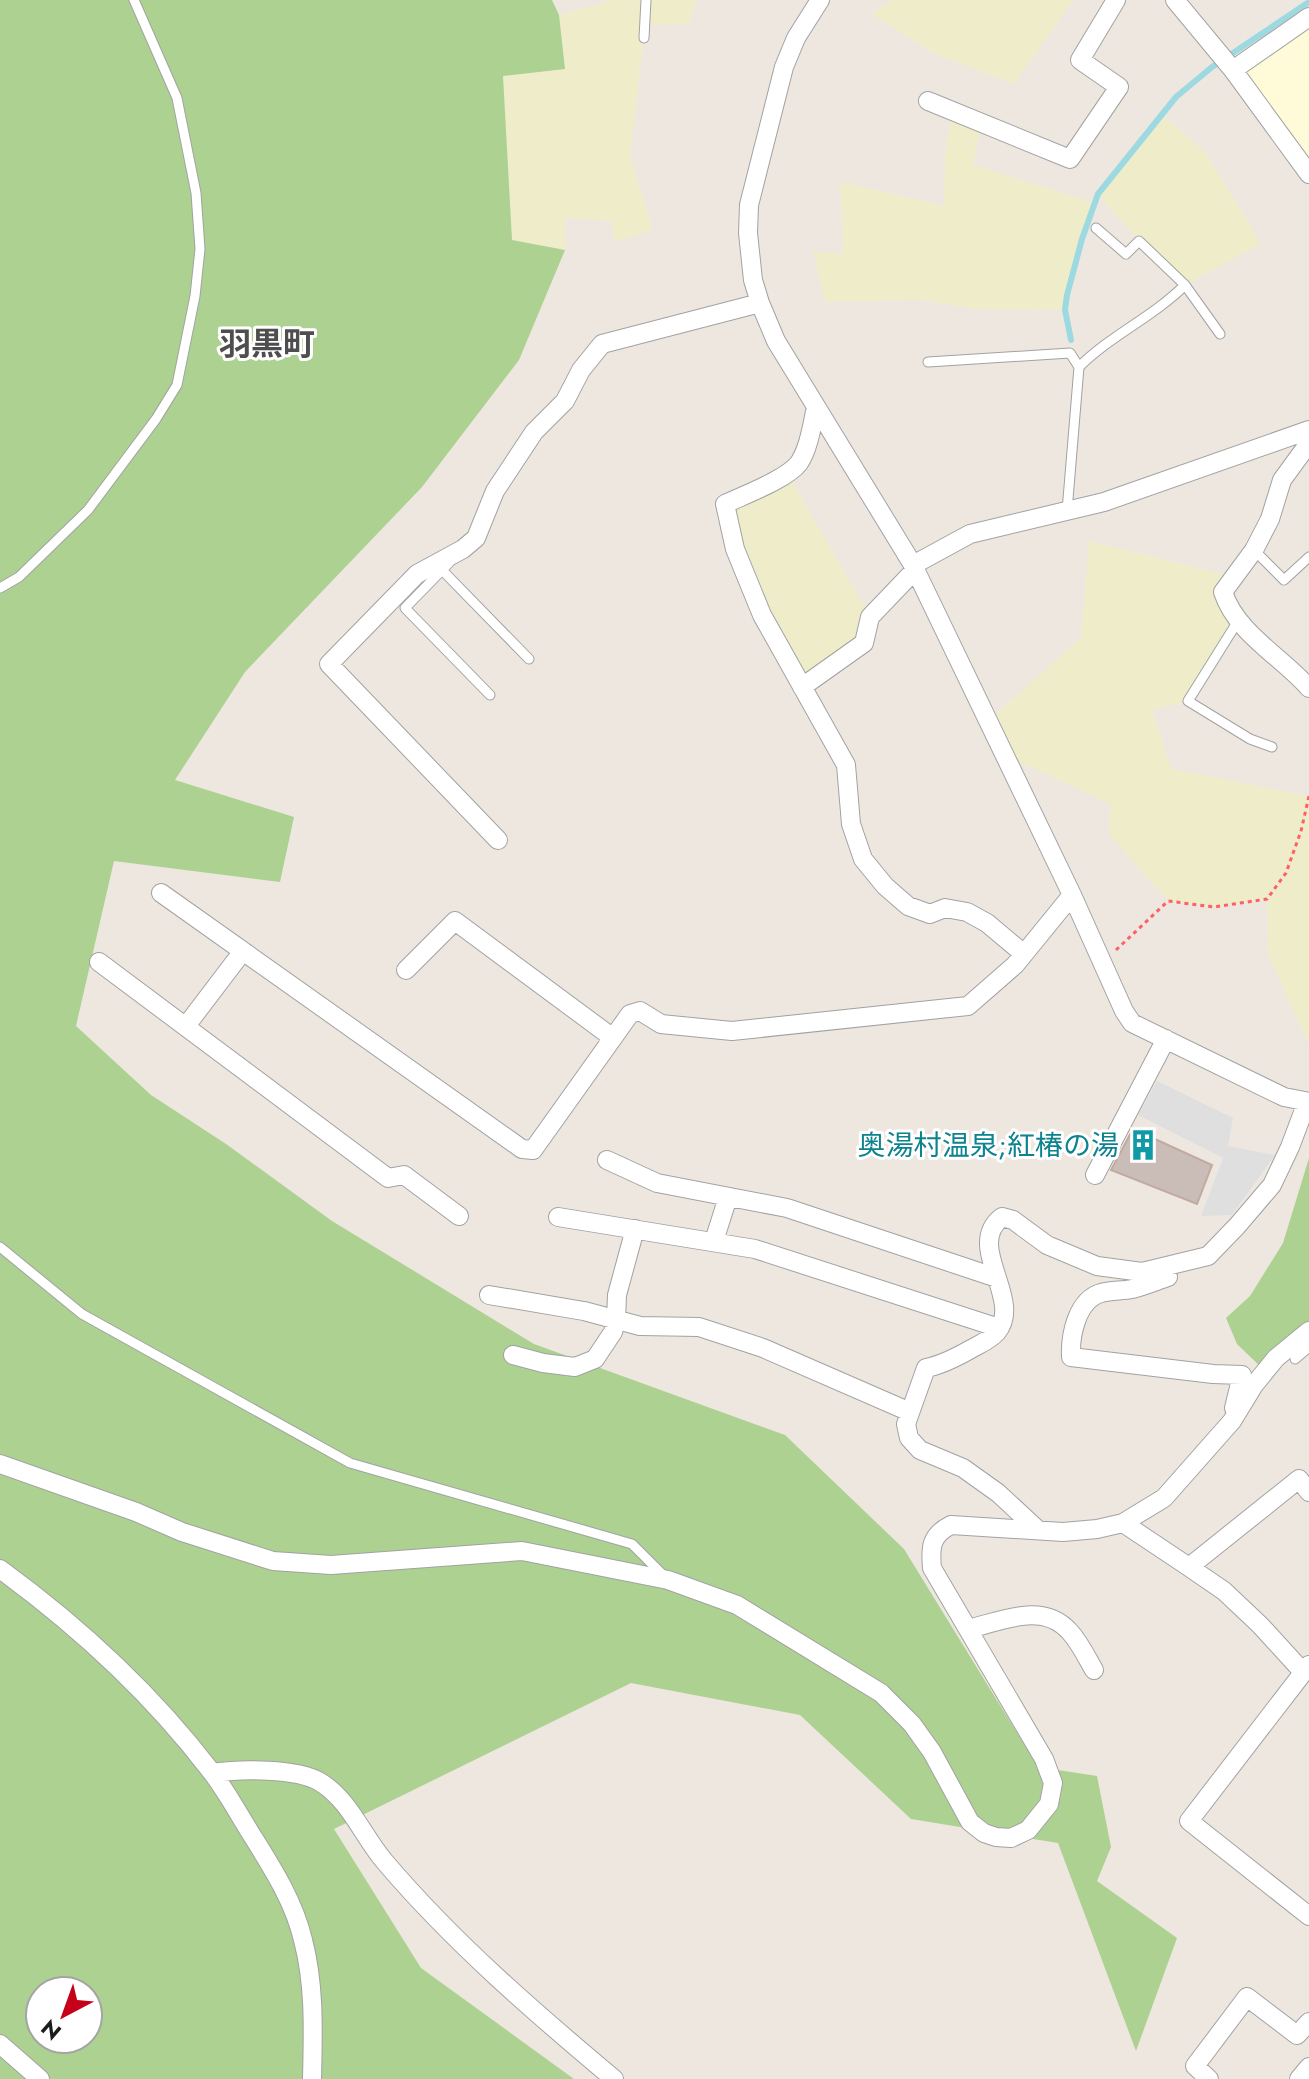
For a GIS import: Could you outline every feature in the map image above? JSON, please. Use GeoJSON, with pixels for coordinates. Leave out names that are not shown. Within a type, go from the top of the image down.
{"type":"FeatureCollection","features":[{"type":"Feature","properties":{"kind":"street"},"geometry":{"type":"LineString","coordinates":[[820,0],[796,38],[784,67],[749,205],[748,233],[753,280],[776,341],[914,567],[1132,1023],[1284,1097],[1308,1102],[1272,1185],[1208,1256],[1194,1269],[1133,1288],[1098,1293],[1086,1303],[1074,1325],[1071,1357],[1242,1375],[1232,1421]]}},
{"type":"Feature","properties":{"kind":"street"},"geometry":{"type":"LineString","coordinates":[[928,101],[1070,159],[1119,87],[1080,60],[1116,0]]}},
{"type":"Feature","properties":{"kind":"street"},"geometry":{"type":"LineString","coordinates":[[1175,0],[1233,70],[1309,174]]}},
{"type":"Feature","properties":{"kind":"street"},"geometry":{"type":"LineString","coordinates":[[1233,70],[1309,17]]}},
{"type":"Feature","properties":{"kind":"street"},"geometry":{"type":"LineString","coordinates":[[498,840],[329,664],[417,574],[463,549],[476,538],[495,491],[534,432],[565,401],[581,370],[602,344],[760,303]]}},
{"type":"Feature","properties":{"kind":"street"},"geometry":{"type":"LineString","coordinates":[[816,407],[798,464],[787,473],[725,504],[735,549],[762,615],[846,765],[851,824],[863,859],[885,886],[908,906],[930,914],[945,908],[967,912],[987,923],[1024,954]]}},
{"type":"Feature","properties":{"kind":"street"},"geometry":{"type":"LineString","coordinates":[[802,687],[864,643],[870,617],[914,567],[970,534],[1104,502],[1309,430]]}},
{"type":"Feature","properties":{"kind":"street"},"geometry":{"type":"LineString","coordinates":[[1309,443],[1282,480],[1270,519],[1254,550],[1223,592],[1228,607],[1238,621],[1309,688]]}},
{"type":"Feature","properties":{"kind":"street"},"geometry":{"type":"LineString","coordinates":[[161,893],[522,1149],[533,1150],[630,1014],[640,1011],[661,1024],[732,1031],[968,1006],[1024,954],[1072,895]]}},
{"type":"Feature","properties":{"kind":"street"},"geometry":{"type":"LineString","coordinates":[[406,970],[455,921],[613,1038]]}},
{"type":"Feature","properties":{"kind":"street"},"geometry":{"type":"LineString","coordinates":[[186,1026],[243,951]]}},
{"type":"Feature","properties":{"kind":"street"},"geometry":{"type":"LineString","coordinates":[[99,962],[388,1178],[404,1175],[459,1216]]}},
{"type":"Feature","properties":{"kind":"street"},"geometry":{"type":"LineString","coordinates":[[1095,1175],[1166,1039]]}},
{"type":"Feature","properties":{"kind":"street"},"geometry":{"type":"LineString","coordinates":[[607,1160],[657,1183],[787,1208],[997,1278]]}},
{"type":"Feature","properties":{"kind":"street"},"geometry":{"type":"LineString","coordinates":[[714,1241],[728,1197]]}},
{"type":"Feature","properties":{"kind":"street"},"geometry":{"type":"LineString","coordinates":[[558,1217],[755,1249],[999,1328]]}},
{"type":"Feature","properties":{"kind":"street"},"geometry":{"type":"LineString","coordinates":[[1038,1530],[998,1493],[963,1468],[920,1450],[909,1438],[906,1424],[926,1368],[987,1341],[1004,1320],[1005,1304],[992,1264],[990,1234],[994,1223],[1002,1217],[1013,1220],[1047,1245],[1097,1266],[1142,1272],[1208,1256]]}},
{"type":"Feature","properties":{"kind":"street"},"geometry":{"type":"LineString","coordinates":[[513,1355],[575,1367],[595,1359],[613,1332],[617,1295],[635,1229]]}},
{"type":"Feature","properties":{"kind":"street"},"geometry":{"type":"LineString","coordinates":[[489,1295],[584,1311],[640,1326],[699,1327],[763,1348],[910,1412]]}},
{"type":"Feature","properties":{"kind":"street"},"geometry":{"type":"LineString","coordinates":[[0,1464],[136,1512],[182,1532],[273,1561],[331,1565],[522,1551],[668,1580],[737,1605],[881,1693],[912,1724],[932,1752],[970,1822],[984,1833],[1011,1838],[1028,1830],[1039,1819],[1049,1804],[1053,1783],[1044,1759],[932,1568],[930,1546],[939,1531],[951,1525],[1086,1530],[1123,1523],[1164,1498],[1232,1421],[1254,1385],[1276,1358],[1309,1331]]}},
{"type":"Feature","properties":{"kind":"street"},"geometry":{"type":"LineString","coordinates":[[1189,1567],[1306,1481]]}},
{"type":"Feature","properties":{"kind":"street"},"geometry":{"type":"LineString","coordinates":[[1123,1523],[1224,1591],[1306,1669],[1189,1821],[1309,1916]]}},
{"type":"Feature","properties":{"kind":"street"},"geometry":{"type":"LineString","coordinates":[[0,1569],[47,1603],[141,1689],[213,1773],[280,1880],[303,1937],[311,1977],[312,2079]]}},
{"type":"Feature","properties":{"kind":"street"},"geometry":{"type":"LineString","coordinates":[[968,1629],[1032,1614],[1047,1616],[1071,1632],[1094,1670]]}},
{"type":"Feature","properties":{"kind":"street"},"geometry":{"type":"LineString","coordinates":[[213,1773],[234,1770],[279,1772],[318,1781],[338,1795],[384,1861],[449,1930],[534,2012],[614,2079]]}},
{"type":"Feature","properties":{"kind":"street"},"geometry":{"type":"LineString","coordinates":[[1209,2079],[1195,2066],[1247,1997],[1305,2034]]}},
{"type":"Feature","properties":{"kind":"street"},"geometry":{"type":"LineString","coordinates":[[0,2044],[40,2079]]}},
{"type":"Feature","properties":{"kind":"street"},"geometry":{"type":"LineString","coordinates":[[1299,2079],[1309,2067]]}},
{"type":"Feature","properties":{"kind":"lane"},"geometry":{"type":"LineString","coordinates":[[0,588],[19,577],[88,510],[156,419],[177,385],[195,296],[200,249],[196,193],[177,98],[134,0]]}},
{"type":"Feature","properties":{"kind":"lane"},"geometry":{"type":"LineString","coordinates":[[644,38],[646,0]]}},
{"type":"Feature","properties":{"kind":"lane"},"geometry":{"type":"LineString","coordinates":[[1096,228],[1126,254],[1139,241],[1185,285],[1220,334]]}},
{"type":"Feature","properties":{"kind":"lane"},"geometry":{"type":"LineString","coordinates":[[1079,367],[1096,350],[1166,303],[1185,285]]}},
{"type":"Feature","properties":{"kind":"lane"},"geometry":{"type":"LineString","coordinates":[[928,362],[1070,353],[1079,367],[1067,511]]}},
{"type":"Feature","properties":{"kind":"lane"},"geometry":{"type":"LineString","coordinates":[[463,549],[405,608],[490,695]]}},
{"type":"Feature","properties":{"kind":"lane"},"geometry":{"type":"LineString","coordinates":[[1254,550],[1284,580],[1309,557]]}},
{"type":"Feature","properties":{"kind":"lane"},"geometry":{"type":"LineString","coordinates":[[442,570],[529,659]]}},
{"type":"Feature","properties":{"kind":"lane"},"geometry":{"type":"LineString","coordinates":[[1238,621],[1188,701],[1250,739],[1272,747]]}},
{"type":"Feature","properties":{"kind":"lane"},"geometry":{"type":"LineString","coordinates":[[0,1247],[82,1314],[350,1463],[632,1544],[668,1580]]}},
{"type":"Feature","properties":{"kind":"lane"},"geometry":{"type":"LineString","coordinates":[[1295,1359],[1309,1347]]}},
{"type":"Feature","properties":{"kind":"path"},"geometry":{"type":"LineString","coordinates":[[1101,963],[1168,901],[1214,907],[1267,899],[1286,873],[1309,796]]}},
{"type":"Feature","properties":{"kind":"shaded area"},"geometry":{"type":"Polygon","coordinates":[[[605,0],[696,0],[689,24],[645,25],[630,156],[653,230],[615,242],[611,221],[565,218],[565,250],[512,240],[503,75],[565,69],[559,15],[605,3],[605,0]]]}},
{"type":"Feature","properties":{"kind":"shaded area"},"geometry":{"type":"Polygon","coordinates":[[[892,0],[1073,0],[1014,84],[933,53],[872,14],[892,0]]]}},
{"type":"Feature","properties":{"kind":"shaded area"},"geometry":{"type":"Polygon","coordinates":[[[1309,17],[1309,174],[1233,70],[1309,17]]]}},
{"type":"Feature","properties":{"kind":"shaded area"},"geometry":{"type":"Polygon","coordinates":[[[953,111],[982,123],[973,165],[1095,203],[1082,239],[1065,310],[977,309],[919,300],[825,302],[813,251],[844,254],[840,182],[944,206],[945,154],[953,111]]]}},
{"type":"Feature","properties":{"kind":"shaded area"},"geometry":{"type":"Polygon","coordinates":[[[1162,115],[1204,151],[1261,243],[1185,285],[1139,241],[1098,194],[1162,115]]]}},
{"type":"Feature","properties":{"kind":"shaded area"},"geometry":{"type":"Polygon","coordinates":[[[787,473],[870,617],[864,643],[802,687],[762,615],[725,504],[787,473]]]}},
{"type":"Feature","properties":{"kind":"shaded area"},"geometry":{"type":"Polygon","coordinates":[[[1089,541],[1234,577],[1223,592],[1238,621],[1188,701],[1152,710],[1171,769],[1309,796],[1309,1045],[1268,954],[1267,899],[1214,907],[1168,901],[1110,835],[1110,804],[1005,755],[988,721],[1081,638],[1089,541]]]}},
{"type":"Feature","properties":{"kind":"shaded area"},"geometry":{"type":"Polygon","coordinates":[[[1157,1081],[1233,1118],[1228,1146],[1275,1155],[1232,1215],[1201,1216],[1223,1158],[1138,1115],[1157,1081]]]}},
{"type":"Feature","properties":{"kind":"green space"},"geometry":{"type":"Polygon","coordinates":[[[0,0],[552,0],[559,15],[565,69],[503,76],[512,240],[565,250],[519,360],[422,487],[245,672],[175,780],[294,817],[280,882],[114,861],[76,1026],[151,1095],[226,1144],[332,1221],[534,1344],[785,1435],[904,1549],[1038,1767],[1097,1776],[1111,1847],[1097,1881],[1177,1938],[1136,2051],[1058,1843],[911,1819],[800,1715],[631,1683],[334,1829],[421,1968],[574,2079],[0,2079],[0,0]]]}},
{"type":"Feature","properties":{"kind":"green space"},"geometry":{"type":"Polygon","coordinates":[[[1309,1158],[1309,1331],[1265,1371],[1237,1344],[1226,1318],[1250,1296],[1283,1243],[1309,1158]]]}},
{"type":"Feature","properties":{"kind":"building","name":"奥湯村温泉;紅椿の湯"},"geometry":{"type":"Polygon","coordinates":[[[1133,1129],[1212,1165],[1197,1204],[1111,1170],[1133,1129]]]}},
{"type":"Feature","properties":{"kind":"waterway"},"geometry":{"type":"LineString","coordinates":[[1071,340],[1065,310],[1067,295],[1098,194],[1176,97],[1212,67],[1309,2]]}},
{"type":"Feature","properties":{"kind":"place","name":"奥湯村温泉;紅椿の湯"},"geometry":{"type":"Point","coordinates":[1143,1145]}},
{"type":"Feature","properties":{"kind":"district","name":"羽黒町"},"geometry":{"type":"Point","coordinates":[267,344]}}]}
